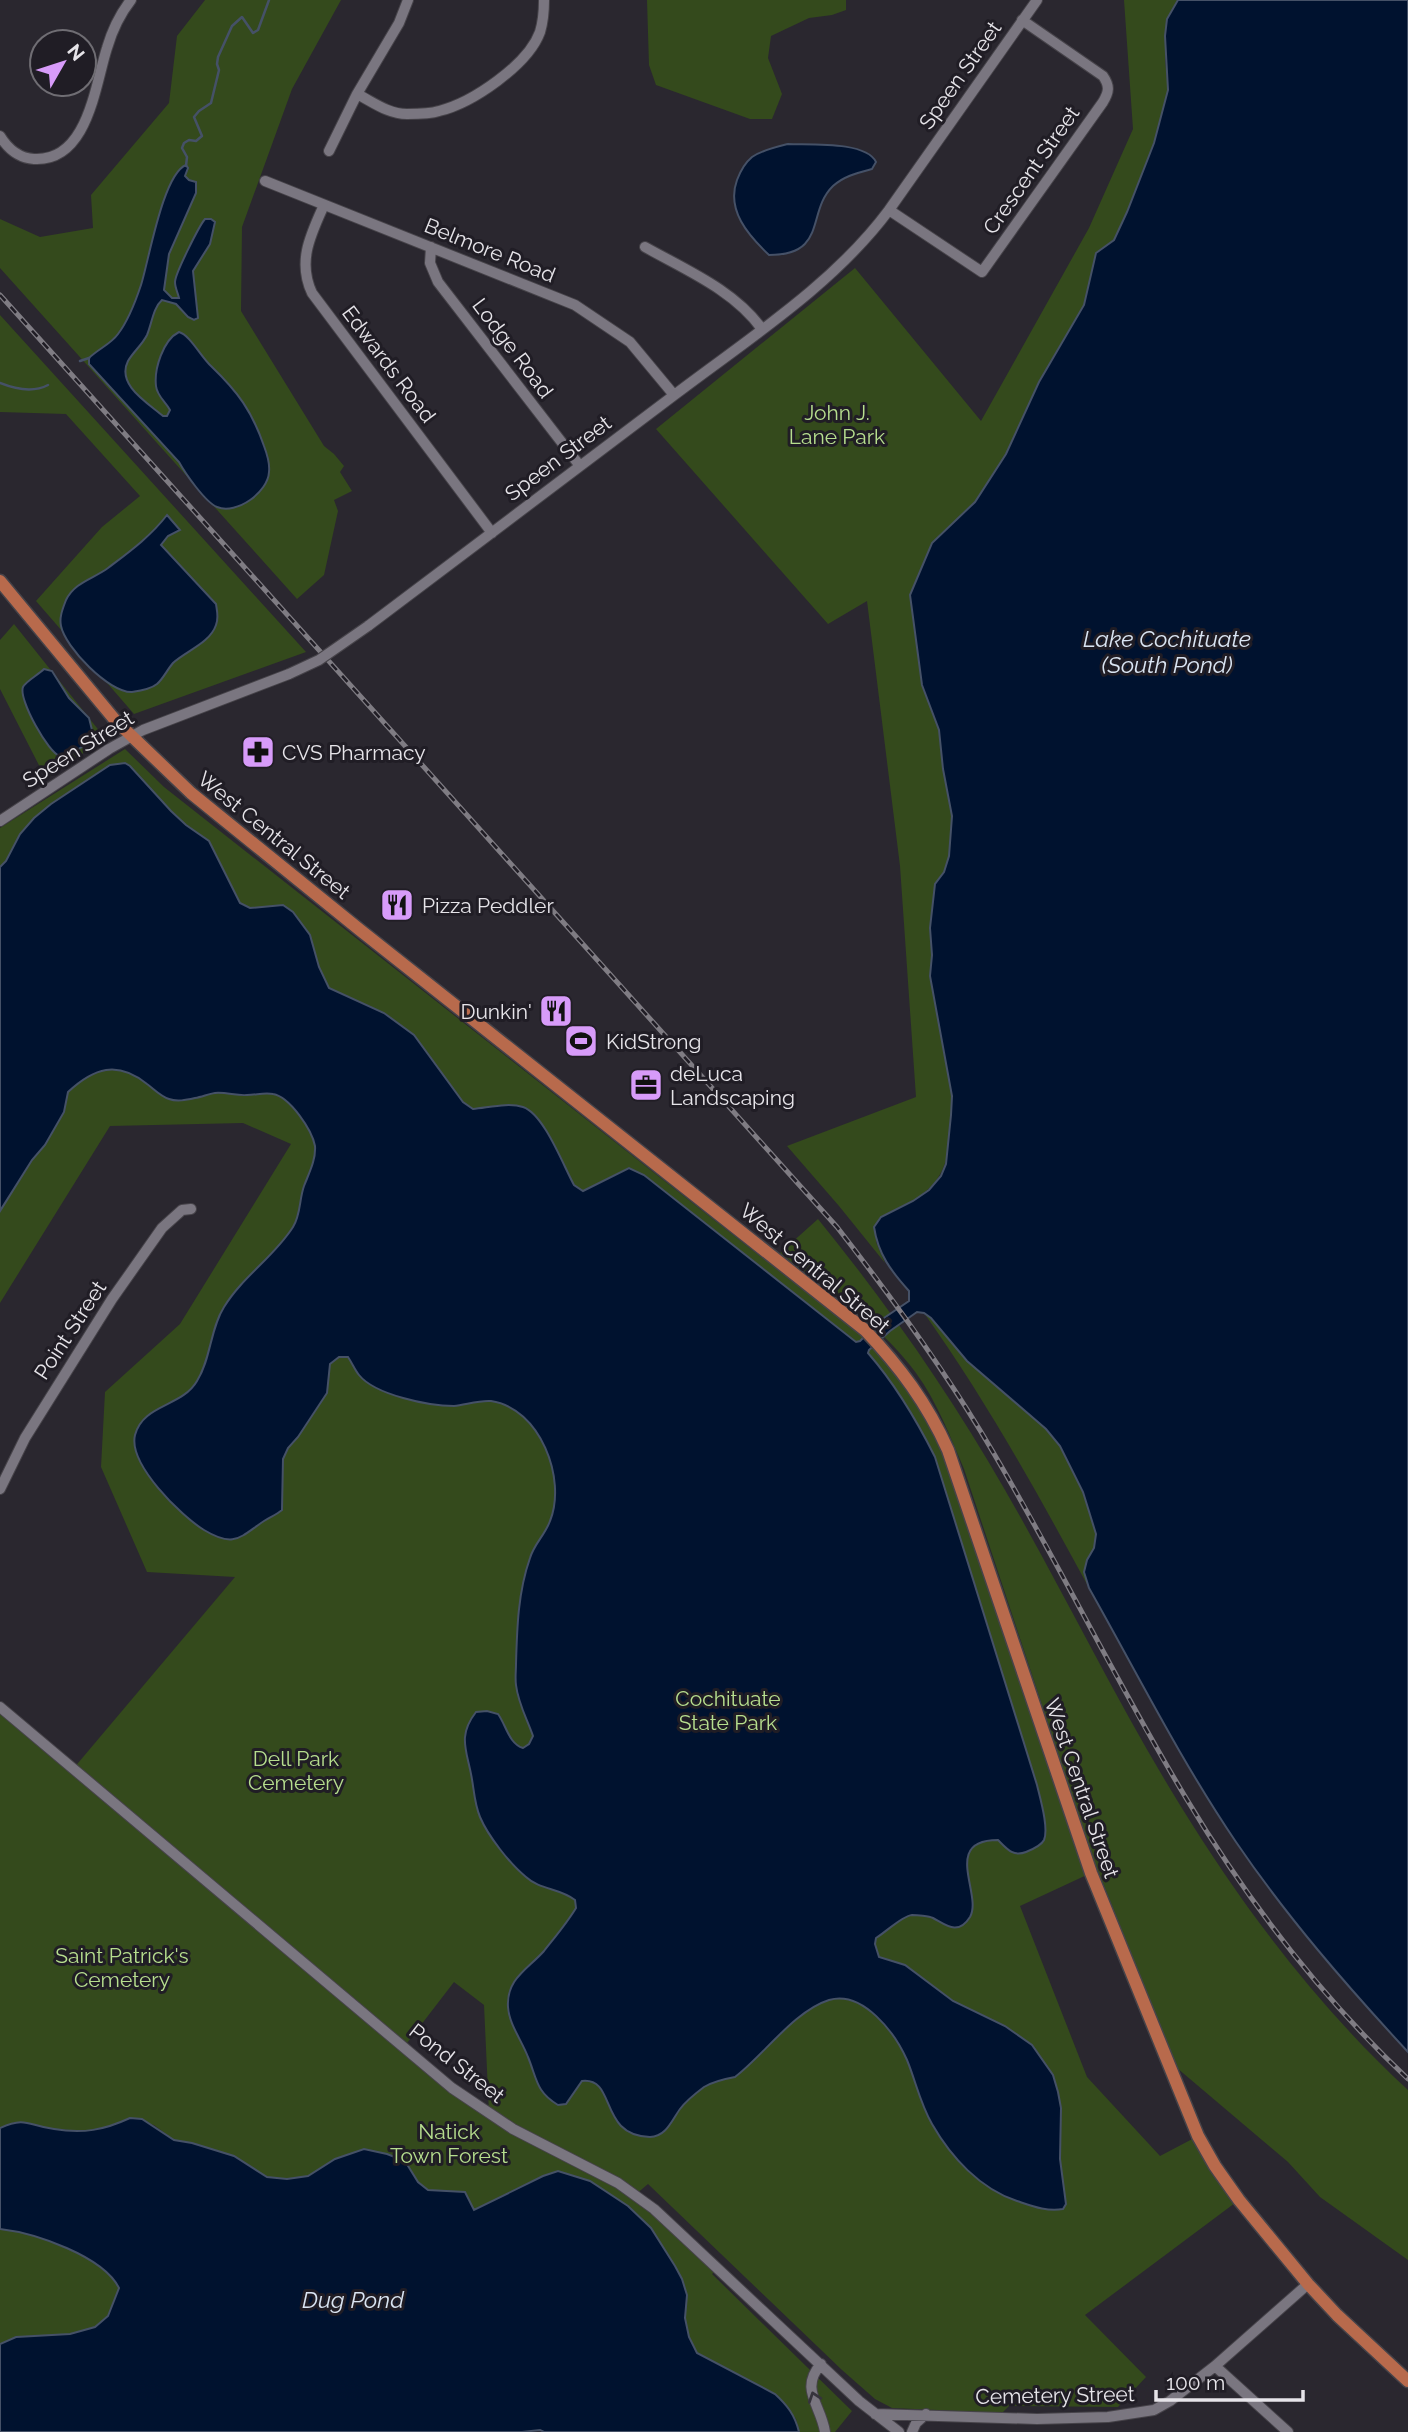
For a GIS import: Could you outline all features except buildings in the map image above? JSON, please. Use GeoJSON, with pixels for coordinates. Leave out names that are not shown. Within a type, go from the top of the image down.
{"type":"FeatureCollection","features":[{"type":"Feature","properties":{"kind":"main road","name":"West Central Street"},"geometry":{"type":"LineString","coordinates":[[0,581],[100,705],[130,737],[191,793],[326,904],[865,1330],[900,1368],[922,1399],[948,1450],[1091,1874],[1198,2136],[1239,2200],[1308,2284],[1344,2323],[1408,2381]]}},
{"type":"Feature","properties":{"kind":"street"},"geometry":{"type":"LineString","coordinates":[[0,136],[10,150],[27,158],[49,157],[69,146],[82,128],[107,45],[131,0]]}},
{"type":"Feature","properties":{"kind":"street"},"geometry":{"type":"LineString","coordinates":[[329,151],[357,94],[399,23],[408,0]]}},
{"type":"Feature","properties":{"kind":"street"},"geometry":{"type":"LineString","coordinates":[[357,94],[386,110],[405,114],[439,111],[470,98],[517,65],[530,48],[540,33],[544,0]]}},
{"type":"Feature","properties":{"kind":"street","name":"Speen Street"},"geometry":{"type":"LineString","coordinates":[[0,821],[130,737],[155,724],[289,674],[319,660],[762,329],[850,257],[870,235],[1037,0]]}},
{"type":"Feature","properties":{"kind":"street","name":"Crescent Street"},"geometry":{"type":"LineString","coordinates":[[889,210],[982,272],[1103,102],[1109,90],[1103,76],[1022,20]]}},
{"type":"Feature","properties":{"kind":"street","name":"Belmore Road"},"geometry":{"type":"LineString","coordinates":[[265,181],[584,309],[638,350],[674,395]]}},
{"type":"Feature","properties":{"kind":"street","name":"Edwards Road"},"geometry":{"type":"LineString","coordinates":[[324,205],[309,239],[305,256],[306,276],[312,293],[492,533]]}},
{"type":"Feature","properties":{"kind":"street","name":"Lodge Road"},"geometry":{"type":"LineString","coordinates":[[431,247],[430,263],[438,282],[580,466]]}},
{"type":"Feature","properties":{"kind":"street"},"geometry":{"type":"LineString","coordinates":[[645,247],[727,294],[749,313],[762,329]]}},
{"type":"Feature","properties":{"kind":"street","name":"Point Street"},"geometry":{"type":"LineString","coordinates":[[0,1489],[31,1428],[112,1299],[162,1228],[182,1210],[191,1209]]}},
{"type":"Feature","properties":{"kind":"street","name":"Pond Street"},"geometry":{"type":"LineString","coordinates":[[0,1708],[453,2088],[513,2129],[618,2183],[654,2210],[874,2414],[899,2432]]}},
{"type":"Feature","properties":{"kind":"street","name":"Cemetery Street"},"geometry":{"type":"LineString","coordinates":[[874,2414],[1037,2419],[1135,2415],[1154,2410],[1215,2366],[1308,2284]]}},
{"type":"Feature","properties":{"kind":"street"},"geometry":{"type":"LineString","coordinates":[[821,2364],[812,2376],[811,2391],[825,2432]]}},
{"type":"Feature","properties":{"kind":"street"},"geometry":{"type":"LineString","coordinates":[[1215,2366],[1288,2432]]}},
{"type":"Feature","properties":{"kind":"street"},"geometry":{"type":"LineString","coordinates":[[912,2432],[916,2423],[926,2414]]}},
{"type":"Feature","properties":{"kind":"green space"},"geometry":{"type":"Polygon","coordinates":[[[205,0],[341,0],[292,89],[242,227],[241,311],[324,446],[344,466],[340,472],[352,491],[334,500],[338,511],[324,575],[297,599],[0,268],[0,219],[40,237],[93,228],[91,195],[169,103],[177,36],[205,0]]]}},
{"type":"Feature","properties":{"kind":"green space"},"geometry":{"type":"Polygon","coordinates":[[[647,0],[846,0],[846,10],[809,18],[771,36],[768,58],[782,94],[772,119],[750,119],[656,85],[649,65],[647,0]]]}},
{"type":"Feature","properties":{"kind":"green space","name":"John J. Lane Park"},"geometry":{"type":"Polygon","coordinates":[[[1124,0],[1178,0],[1167,19],[1165,60],[1168,90],[1154,143],[1114,240],[1096,253],[1084,305],[1039,382],[1006,454],[975,502],[932,543],[914,625],[922,685],[939,730],[952,816],[949,856],[944,872],[935,884],[930,928],[930,976],[952,1096],[951,1120],[950,1140],[942,1172],[921,1195],[881,1217],[876,1242],[885,1263],[787,1146],[916,1097],[900,866],[867,601],[828,624],[656,429],[855,268],[981,421],[1089,228],[1133,129],[1124,0]]]}},
{"type":"Feature","properties":{"kind":"green space"},"geometry":{"type":"Polygon","coordinates":[[[0,315],[306,652],[134,714],[36,601],[102,527],[140,496],[66,414],[0,412],[0,315]]]}},
{"type":"Feature","properties":{"kind":"green space"},"geometry":{"type":"Polygon","coordinates":[[[14,624],[105,738],[46,779],[0,689],[0,640],[14,624]]]}},
{"type":"Feature","properties":{"kind":"green space","name":"Cochituate State Park"},"geometry":{"type":"Polygon","coordinates":[[[125,749],[164,787],[812,1297],[874,1340],[938,1428],[1091,1873],[1020,1906],[1087,2077],[1160,2156],[1198,2136],[1239,2200],[1085,2315],[1146,2377],[1118,2407],[1009,2406],[1002,2413],[892,2408],[875,2399],[842,2370],[648,2184],[635,2195],[719,2268],[712,2274],[852,2411],[835,2432],[799,2432],[796,2419],[775,2394],[697,2353],[689,2337],[685,2318],[687,2295],[651,2228],[628,2206],[590,2181],[543,2176],[474,2210],[440,2190],[428,2190],[418,2182],[405,2161],[287,2179],[267,2177],[234,2156],[174,2140],[154,2125],[130,2118],[103,2130],[52,2129],[15,2122],[0,2128],[0,1709],[73,1769],[235,1577],[147,1572],[101,1467],[105,1392],[180,1324],[291,1144],[243,1123],[110,1126],[0,1303],[0,828],[125,749]],[[454,1982],[404,2047],[489,2113],[484,2005],[454,1982]]]}},
{"type":"Feature","properties":{"kind":"green space"},"geometry":{"type":"Polygon","coordinates":[[[818,1219],[893,1317],[984,1454],[1157,1766],[1204,1844],[1313,1991],[1408,2090],[1408,2260],[1320,2197],[1288,2162],[1177,2068],[1091,1853],[964,1469],[943,1420],[916,1373],[902,1355],[870,1323],[780,1253],[818,1219]]]}},
{"type":"Feature","properties":{"kind":"green space"},"geometry":{"type":"Polygon","coordinates":[[[924,1313],[967,1361],[1046,1429],[1060,1446],[1083,1492],[1096,1534],[1094,1548],[1084,1571],[1089,1588],[990,1413],[924,1313]]]}},
{"type":"Feature","properties":{"kind":"green space"},"geometry":{"type":"Polygon","coordinates":[[[0,2229],[31,2235],[66,2248],[83,2256],[111,2276],[120,2288],[106,2318],[86,2331],[13,2338],[0,2344],[0,2229]]]}},
{"type":"Feature","properties":{"kind":"water","name":"Lake Cochituate (South Pond)"},"geometry":{"type":"Polygon","coordinates":[[[1178,0],[1408,0],[1408,2052],[1296,1924],[1236,1842],[1178,1748],[1089,1588],[1084,1572],[1094,1548],[1096,1534],[1083,1492],[1060,1446],[1046,1429],[967,1361],[931,1318],[917,1312],[890,1331],[868,1353],[905,1403],[935,1457],[1037,1785],[1044,1813],[1045,1835],[1041,1844],[1021,1853],[1010,1851],[998,1840],[981,1842],[971,1849],[967,1870],[973,1907],[970,1917],[961,1926],[947,1926],[931,1917],[912,1915],[876,1938],[875,1944],[879,1957],[905,1965],[953,2001],[1005,2026],[1032,2045],[1053,2075],[1061,2108],[1060,2159],[1066,2204],[1063,2209],[1051,2210],[1004,2196],[979,2180],[957,2160],[928,2116],[907,2060],[895,2038],[876,2016],[854,2001],[829,2000],[803,2014],[735,2077],[712,2083],[694,2094],[664,2131],[656,2136],[634,2134],[622,2127],[600,2088],[593,2082],[582,2081],[566,2104],[558,2105],[541,2090],[511,2020],[508,1997],[519,1975],[544,1951],[569,1919],[576,1908],[575,1900],[532,1881],[513,1865],[494,1841],[478,1812],[465,1735],[476,1712],[487,1711],[498,1714],[518,1746],[523,1748],[529,1744],[533,1736],[517,1692],[517,1637],[526,1571],[532,1553],[548,1526],[554,1504],[552,1466],[545,1448],[536,1431],[508,1406],[491,1401],[443,1405],[389,1394],[359,1375],[348,1357],[339,1357],[330,1364],[327,1393],[283,1459],[282,1510],[242,1536],[230,1540],[204,1530],[170,1501],[140,1460],[135,1447],[135,1435],[139,1425],[154,1411],[190,1390],[197,1381],[224,1307],[293,1227],[315,1146],[299,1115],[280,1096],[267,1093],[215,1093],[175,1100],[163,1096],[136,1076],[106,1070],[87,1077],[68,1092],[64,1112],[0,1211],[0,867],[20,834],[34,818],[110,765],[125,763],[186,825],[209,841],[240,903],[250,908],[283,905],[293,912],[310,935],[319,967],[329,988],[384,1013],[414,1035],[463,1102],[473,1109],[511,1105],[531,1112],[545,1129],[574,1185],[583,1191],[629,1168],[644,1175],[856,1342],[860,1341],[881,1320],[909,1301],[909,1291],[886,1262],[874,1227],[881,1217],[929,1190],[941,1176],[946,1164],[951,1115],[952,1096],[930,976],[930,928],[935,884],[944,872],[949,856],[952,816],[939,730],[922,685],[910,595],[932,543],[975,502],[1006,454],[1039,382],[1084,305],[1096,253],[1114,240],[1127,212],[1154,143],[1168,90],[1165,36],[1167,19],[1178,0]]]}},
{"type":"Feature","properties":{"kind":"water"},"geometry":{"type":"Polygon","coordinates":[[[788,144],[850,147],[870,155],[876,162],[872,169],[846,177],[833,186],[825,196],[808,240],[800,248],[788,253],[769,255],[741,221],[734,202],[734,191],[745,164],[752,157],[788,144]]]}},
{"type":"Feature","properties":{"kind":"water"},"geometry":{"type":"Polygon","coordinates":[[[186,165],[188,168],[185,176],[196,182],[196,193],[169,254],[164,290],[172,298],[179,298],[175,282],[179,270],[202,223],[205,219],[211,219],[215,222],[210,244],[193,271],[198,318],[194,320],[188,317],[176,304],[162,300],[155,311],[147,335],[128,361],[126,378],[135,393],[163,416],[167,416],[170,410],[157,390],[156,372],[168,341],[179,332],[187,337],[221,375],[249,412],[267,456],[269,469],[267,480],[257,494],[233,508],[217,507],[207,499],[179,462],[89,364],[89,358],[115,338],[128,317],[141,285],[170,184],[186,165]]]}},
{"type":"Feature","properties":{"kind":"water"},"geometry":{"type":"Polygon","coordinates":[[[167,515],[180,530],[168,536],[161,545],[216,604],[217,622],[209,637],[173,663],[157,684],[138,691],[123,690],[100,677],[79,656],[64,635],[62,613],[66,600],[74,589],[131,550],[167,515]]]}},
{"type":"Feature","properties":{"kind":"water"},"geometry":{"type":"Polygon","coordinates":[[[44,669],[52,671],[69,698],[89,718],[93,734],[90,743],[64,756],[55,753],[49,746],[25,703],[23,687],[44,669]]]}},
{"type":"Feature","properties":{"kind":"water","name":"Dug Pond"},"geometry":{"type":"Polygon","coordinates":[[[130,2118],[142,2119],[174,2140],[234,2156],[267,2177],[287,2179],[308,2176],[335,2159],[364,2149],[387,2154],[405,2161],[418,2182],[428,2190],[465,2192],[474,2210],[558,2171],[590,2181],[628,2206],[651,2228],[675,2266],[687,2295],[685,2318],[689,2337],[697,2353],[775,2394],[790,2411],[799,2432],[0,2432],[0,2344],[16,2337],[70,2334],[95,2327],[108,2316],[119,2288],[111,2276],[84,2256],[31,2235],[0,2229],[0,2128],[22,2122],[54,2129],[84,2131],[130,2118]]]}},
{"type":"Feature","properties":{"kind":"waterway"},"geometry":{"type":"LineString","coordinates":[[186,166],[187,157],[182,148],[184,143],[189,140],[196,141],[202,136],[194,117],[211,103],[219,70],[218,57],[232,26],[242,17],[253,33],[258,30],[269,0]]}},
{"type":"Feature","properties":{"kind":"waterway"},"geometry":{"type":"LineString","coordinates":[[80,361],[89,358]]}},
{"type":"Feature","properties":{"kind":"waterway"},"geometry":{"type":"LineString","coordinates":[[0,383],[24,389],[48,385]]}},
{"type":"Feature","properties":{"kind":"railway"},"geometry":{"type":"LineString","coordinates":[[0,295],[837,1227],[919,1337],[975,1423],[1209,1836],[1287,1946],[1345,2015],[1408,2079]]}},
{"type":"Feature","properties":{"kind":"place","name":"CVS Pharmacy"},"geometry":{"type":"Point","coordinates":[258,752]}},
{"type":"Feature","properties":{"kind":"place","name":"Pizza Peddler"},"geometry":{"type":"Point","coordinates":[397,905]}},
{"type":"Feature","properties":{"kind":"place","name":"Dunkin'"},"geometry":{"type":"Point","coordinates":[556,1011]}},
{"type":"Feature","properties":{"kind":"place","name":"KidStrong"},"geometry":{"type":"Point","coordinates":[581,1041]}},
{"type":"Feature","properties":{"kind":"place","name":"deLuca Landscaping"},"geometry":{"type":"Point","coordinates":[646,1085]}},
{"type":"Feature","properties":{"kind":"park label","name":"Dell Park Cemetery"},"geometry":{"type":"Point","coordinates":[296,1770]}},
{"type":"Feature","properties":{"kind":"park label","name":"Saint Patrick's Cemetery"},"geometry":{"type":"Point","coordinates":[122,1967]}},
{"type":"Feature","properties":{"kind":"park label","name":"Natick Town Forest"},"geometry":{"type":"Point","coordinates":[449,2143]}}]}
